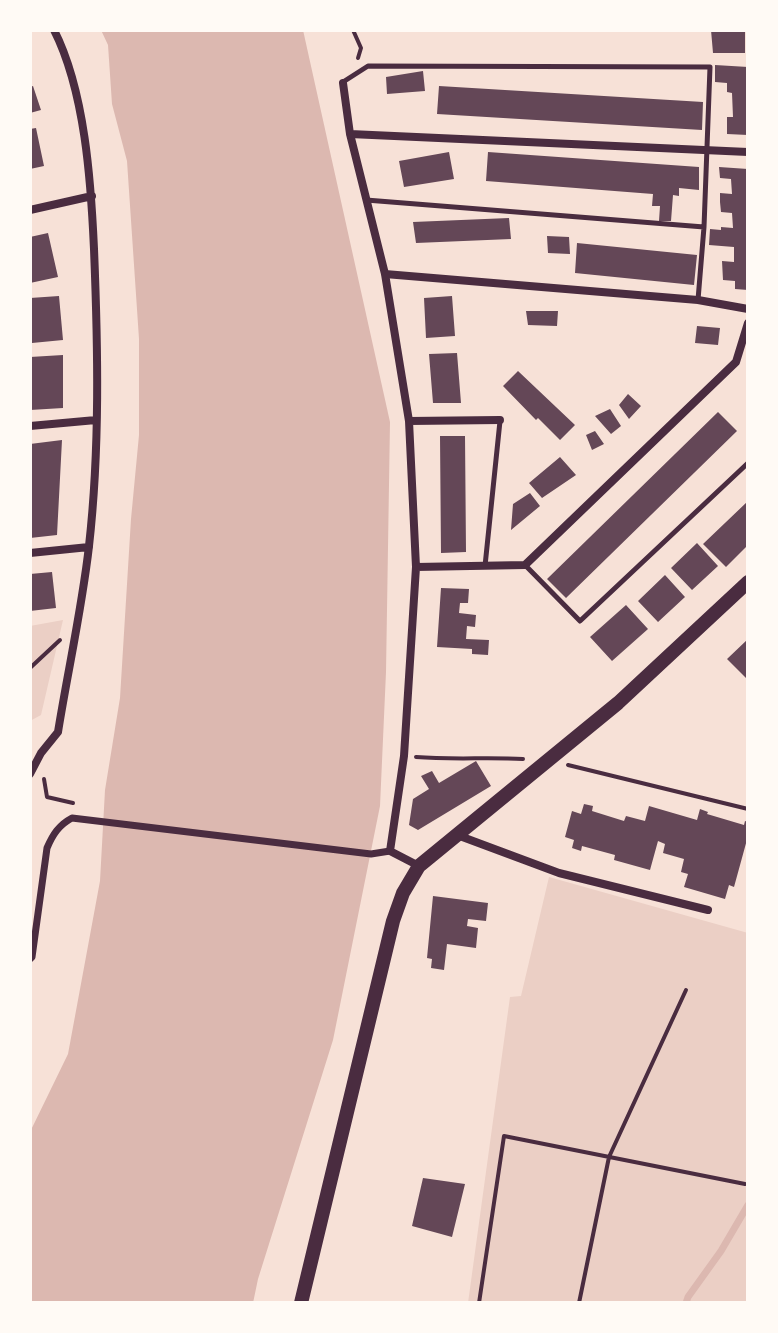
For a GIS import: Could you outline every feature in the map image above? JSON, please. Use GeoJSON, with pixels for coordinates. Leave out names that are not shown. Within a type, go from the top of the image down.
{"type":"FeatureCollection","features":[{"type":"Feature","properties":{"kind":"main road"},"geometry":{"type":"LineString","coordinates":[[301,1303],[393,921],[403,893],[419,866],[618,703],[748,582]]}},
{"type":"Feature","properties":{"kind":"street"},"geometry":{"type":"LineString","coordinates":[[30,774],[41,753],[58,732],[89,547],[96,420],[92,196],[72,77],[54,30]]}},
{"type":"Feature","properties":{"kind":"street"},"geometry":{"type":"LineString","coordinates":[[343,83],[350,134],[385,274],[409,421],[416,567],[404,756],[390,851]]}},
{"type":"Feature","properties":{"kind":"street"},"geometry":{"type":"LineString","coordinates":[[350,134],[748,152]]}},
{"type":"Feature","properties":{"kind":"street"},"geometry":{"type":"LineString","coordinates":[[30,210],[92,196]]}},
{"type":"Feature","properties":{"kind":"street"},"geometry":{"type":"LineString","coordinates":[[385,274],[698,300],[748,309]]}},
{"type":"Feature","properties":{"kind":"street"},"geometry":{"type":"LineString","coordinates":[[416,567],[525,565],[736,362],[748,323]]}},
{"type":"Feature","properties":{"kind":"street"},"geometry":{"type":"LineString","coordinates":[[30,426],[96,420]]}},
{"type":"Feature","properties":{"kind":"street"},"geometry":{"type":"LineString","coordinates":[[409,421],[500,420]]}},
{"type":"Feature","properties":{"kind":"street"},"geometry":{"type":"LineString","coordinates":[[30,553],[89,547]]}},
{"type":"Feature","properties":{"kind":"street"},"geometry":{"type":"LineString","coordinates":[[30,959],[47,848],[61,824],[72,818],[371,854],[390,851],[419,866]]}},
{"type":"Feature","properties":{"kind":"street"},"geometry":{"type":"LineString","coordinates":[[457,835],[559,873],[708,910]]}},
{"type":"Feature","properties":{"kind":"lane"},"geometry":{"type":"LineString","coordinates":[[343,83],[368,66],[710,67],[698,300]]}},
{"type":"Feature","properties":{"kind":"lane"},"geometry":{"type":"LineString","coordinates":[[366,200],[704,227]]}},
{"type":"Feature","properties":{"kind":"lane"},"geometry":{"type":"LineString","coordinates":[[485,567],[500,420]]}},
{"type":"Feature","properties":{"kind":"lane"},"geometry":{"type":"LineString","coordinates":[[525,565],[580,621],[748,463]]}},
{"type":"Feature","properties":{"kind":"path"},"geometry":{"type":"LineString","coordinates":[[30,668],[76,625]]}},
{"type":"Feature","properties":{"kind":"path"},"geometry":{"type":"LineString","coordinates":[[404,756],[447,760],[485,757],[549,761],[748,809]]}},
{"type":"Feature","properties":{"kind":"path"},"geometry":{"type":"LineString","coordinates":[[579,1303],[609,1157],[686,990]]}},
{"type":"Feature","properties":{"kind":"path"},"geometry":{"type":"LineString","coordinates":[[479,1303],[504,1136],[745,1184]]}},
{"type":"Feature","properties":{"kind":"shaded area"},"geometry":{"type":"Polygon","coordinates":[[[101,30],[303,30],[390,422],[386,672],[380,806],[333,1040],[253,1303],[30,1303],[30,1132],[68,1054],[100,881],[105,790],[120,698],[139,435],[139,339],[127,161],[112,104],[108,45],[101,30]]]}},
{"type":"Feature","properties":{"kind":"shaded area"},"geometry":{"type":"Polygon","coordinates":[[[63,620],[41,715],[30,721],[30,626],[63,620]]]}},
{"type":"Feature","properties":{"kind":"shaded area"},"geometry":{"type":"Polygon","coordinates":[[[549,877],[748,933],[748,1303],[468,1303],[510,997],[521,996],[549,877]]]}},
{"type":"Feature","properties":{"kind":"building"},"geometry":{"type":"Polygon","coordinates":[[[711,30],[745,30],[745,53],[713,53],[711,30]]]}},
{"type":"Feature","properties":{"kind":"building"},"geometry":{"type":"Polygon","coordinates":[[[715,65],[748,67],[748,135],[727,134],[727,117],[733,117],[732,93],[727,92],[727,83],[715,82],[715,65]]]}},
{"type":"Feature","properties":{"kind":"building"},"geometry":{"type":"Polygon","coordinates":[[[423,71],[425,91],[387,94],[386,77],[423,71]]]}},
{"type":"Feature","properties":{"kind":"building"},"geometry":{"type":"Polygon","coordinates":[[[33,86],[41,110],[30,113],[30,87],[33,86]]]}},
{"type":"Feature","properties":{"kind":"building"},"geometry":{"type":"Polygon","coordinates":[[[439,86],[703,102],[702,130],[437,114],[439,86]]]}},
{"type":"Feature","properties":{"kind":"building"},"geometry":{"type":"Polygon","coordinates":[[[36,128],[44,166],[30,169],[30,129],[36,128]]]}},
{"type":"Feature","properties":{"kind":"building"},"geometry":{"type":"Polygon","coordinates":[[[449,152],[454,179],[404,187],[399,161],[449,152]]]}},
{"type":"Feature","properties":{"kind":"building"},"geometry":{"type":"Polygon","coordinates":[[[488,152],[699,167],[699,190],[679,188],[679,196],[673,195],[671,221],[659,221],[660,206],[652,206],[653,194],[486,181],[488,152]]]}},
{"type":"Feature","properties":{"kind":"building"},"geometry":{"type":"Polygon","coordinates":[[[719,167],[748,169],[748,290],[735,289],[735,281],[723,280],[722,261],[734,262],[734,247],[709,245],[710,229],[733,228],[732,213],[721,212],[720,202],[720,193],[732,194],[731,179],[720,178],[719,167]]]}},
{"type":"Feature","properties":{"kind":"building"},"geometry":{"type":"Polygon","coordinates":[[[509,218],[511,239],[416,243],[413,222],[509,218]]]}},
{"type":"Feature","properties":{"kind":"building"},"geometry":{"type":"Polygon","coordinates":[[[48,233],[58,277],[30,283],[30,237],[48,233]]]}},
{"type":"Feature","properties":{"kind":"building"},"geometry":{"type":"Polygon","coordinates":[[[547,236],[569,237],[570,254],[548,253],[547,236]]]}},
{"type":"Feature","properties":{"kind":"building"},"geometry":{"type":"Polygon","coordinates":[[[577,243],[697,255],[694,285],[575,273],[577,243]]]}},
{"type":"Feature","properties":{"kind":"building"},"geometry":{"type":"Polygon","coordinates":[[[59,296],[63,340],[32,343],[30,298],[59,296]]]}},
{"type":"Feature","properties":{"kind":"building"},"geometry":{"type":"Polygon","coordinates":[[[452,296],[455,336],[426,338],[424,298],[452,296]]]}},
{"type":"Feature","properties":{"kind":"building"},"geometry":{"type":"Polygon","coordinates":[[[526,311],[558,311],[557,326],[528,325],[526,311]]]}},
{"type":"Feature","properties":{"kind":"building"},"geometry":{"type":"Polygon","coordinates":[[[697,326],[720,328],[718,345],[695,343],[697,326]]]}},
{"type":"Feature","properties":{"kind":"building"},"geometry":{"type":"Polygon","coordinates":[[[457,353],[461,403],[433,403],[429,354],[457,353]]]}},
{"type":"Feature","properties":{"kind":"building"},"geometry":{"type":"Polygon","coordinates":[[[63,355],[63,408],[30,410],[30,357],[63,355]]]}},
{"type":"Feature","properties":{"kind":"building"},"geometry":{"type":"Polygon","coordinates":[[[518,371],[575,425],[560,440],[503,386],[518,371]]]}},
{"type":"Feature","properties":{"kind":"building"},"geometry":{"type":"Polygon","coordinates":[[[628,394],[641,406],[629,419],[619,405],[628,394]]]}},
{"type":"Feature","properties":{"kind":"building"},"geometry":{"type":"Polygon","coordinates":[[[610,409],[621,426],[611,434],[595,416],[610,409]]]}},
{"type":"Feature","properties":{"kind":"building"},"geometry":{"type":"Polygon","coordinates":[[[718,412],[737,431],[566,598],[547,579],[718,412]]]}},
{"type":"Feature","properties":{"kind":"building"},"geometry":{"type":"Polygon","coordinates":[[[595,431],[604,444],[592,450],[586,435],[595,431]]]}},
{"type":"Feature","properties":{"kind":"building"},"geometry":{"type":"Polygon","coordinates":[[[440,436],[465,436],[466,552],[441,553],[440,436]]]}},
{"type":"Feature","properties":{"kind":"building"},"geometry":{"type":"Polygon","coordinates":[[[62,440],[57,535],[30,538],[30,444],[62,440]]]}},
{"type":"Feature","properties":{"kind":"building"},"geometry":{"type":"Polygon","coordinates":[[[560,457],[576,475],[542,498],[529,483],[560,457]]]}},
{"type":"Feature","properties":{"kind":"building"},"geometry":{"type":"Polygon","coordinates":[[[530,493],[540,506],[511,530],[513,504],[530,493]]]}},
{"type":"Feature","properties":{"kind":"building"},"geometry":{"type":"Polygon","coordinates":[[[748,501],[748,545],[726,567],[703,544],[748,501]]]}},
{"type":"Feature","properties":{"kind":"building"},"geometry":{"type":"Polygon","coordinates":[[[697,543],[718,566],[692,590],[671,568],[697,543]]]}},
{"type":"Feature","properties":{"kind":"building"},"geometry":{"type":"Polygon","coordinates":[[[52,572],[56,608],[30,611],[30,574],[52,572]]]}},
{"type":"Feature","properties":{"kind":"building"},"geometry":{"type":"Polygon","coordinates":[[[665,575],[685,597],[658,622],[638,601],[665,575]]]}},
{"type":"Feature","properties":{"kind":"building"},"geometry":{"type":"Polygon","coordinates":[[[441,588],[469,589],[468,603],[460,603],[459,613],[476,615],[475,627],[467,626],[466,639],[489,640],[488,655],[472,654],[472,649],[437,647],[441,588]]]}},
{"type":"Feature","properties":{"kind":"building"},"geometry":{"type":"Polygon","coordinates":[[[626,605],[648,629],[612,661],[590,637],[626,605]]]}},
{"type":"Feature","properties":{"kind":"building"},"geometry":{"type":"Polygon","coordinates":[[[748,639],[748,680],[727,659],[748,639]]]}},
{"type":"Feature","properties":{"kind":"building"},"geometry":{"type":"Polygon","coordinates":[[[476,761],[491,786],[418,830],[409,825],[413,799],[429,789],[421,776],[432,771],[439,783],[476,761]]]}},
{"type":"Feature","properties":{"kind":"building"},"geometry":{"type":"Polygon","coordinates":[[[584,804],[593,806],[592,811],[624,821],[626,816],[645,821],[649,806],[697,820],[700,809],[744,825],[745,821],[748,822],[748,836],[734,887],[729,885],[725,899],[684,887],[688,874],[681,872],[684,859],[663,853],[665,844],[658,841],[650,870],[614,860],[615,855],[582,846],[581,851],[572,848],[574,840],[565,837],[572,811],[581,814],[584,804]]]}},
{"type":"Feature","properties":{"kind":"building"},"geometry":{"type":"Polygon","coordinates":[[[433,896],[488,903],[486,921],[468,919],[467,926],[478,928],[476,948],[447,944],[444,970],[431,968],[432,959],[427,958],[433,896]]]}},
{"type":"Feature","properties":{"kind":"building"},"geometry":{"type":"Polygon","coordinates":[[[423,1178],[465,1184],[452,1237],[412,1226],[423,1178]]]}},
{"type":"Feature","properties":{"kind":"waterway"},"geometry":{"type":"LineString","coordinates":[[686,1303],[748,1205]]}}]}
